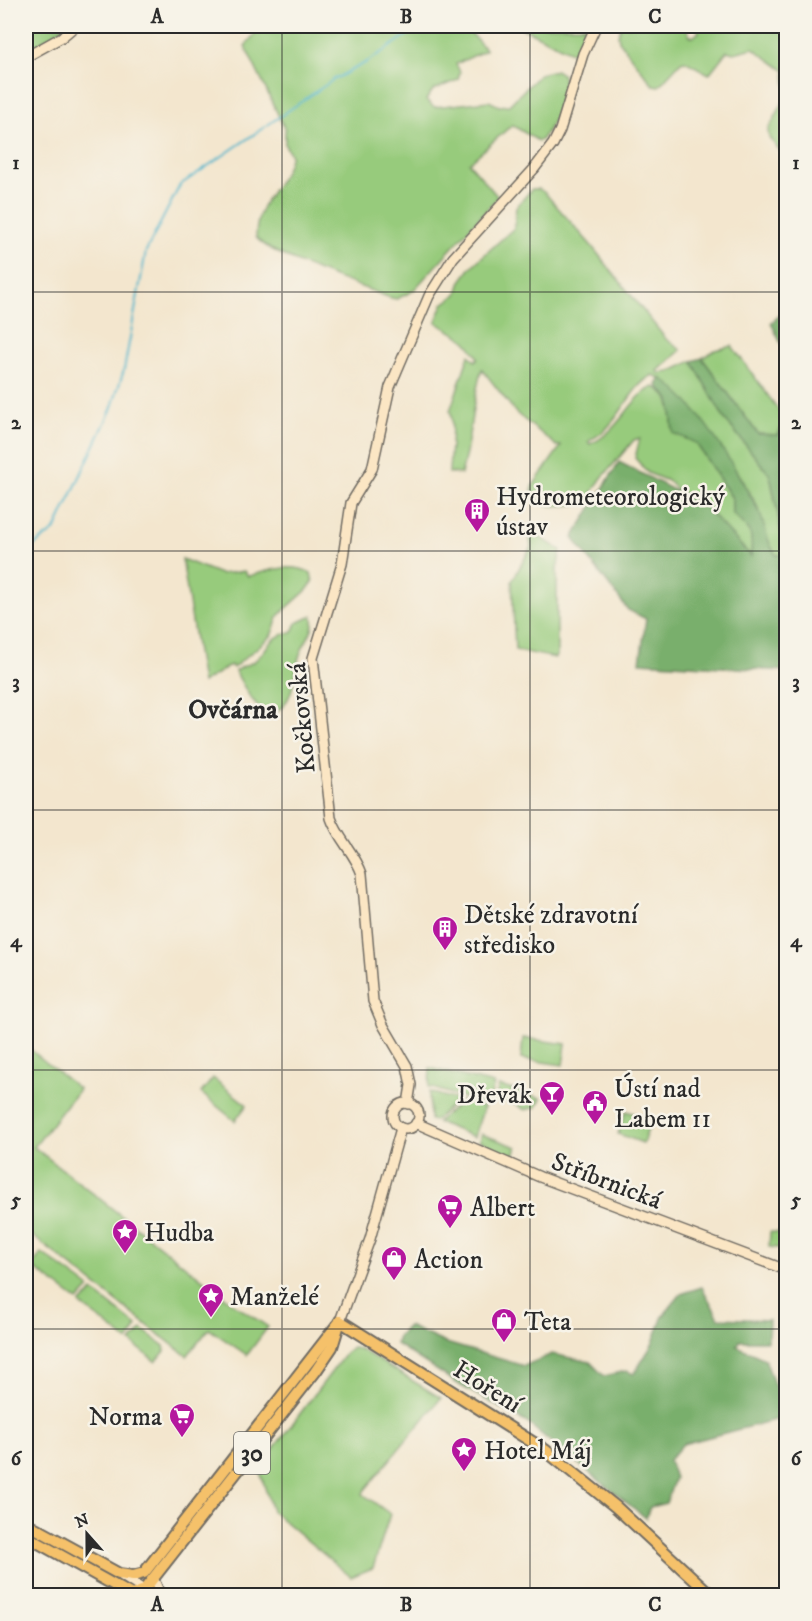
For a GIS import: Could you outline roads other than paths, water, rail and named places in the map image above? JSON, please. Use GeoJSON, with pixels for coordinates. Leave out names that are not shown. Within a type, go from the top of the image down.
{"type":"FeatureCollection","features":[{"type":"Feature","properties":{"kind":"main road","name":"30"},"geometry":{"type":"LineString","coordinates":[[144,1573],[340,1321]]}},
{"type":"Feature","properties":{"kind":"main road","name":"30"},"geometry":{"type":"LineString","coordinates":[[139,1591],[154,1580],[315,1372],[332,1347],[340,1321]]}},
{"type":"Feature","properties":{"kind":"main road","name":"Hoření"},"geometry":{"type":"LineString","coordinates":[[340,1321],[545,1450],[616,1507],[712,1596]]}},
{"type":"Feature","properties":{"kind":"main road"},"geometry":{"type":"LineString","coordinates":[[26,1523],[119,1574],[133,1576],[144,1573]]}},
{"type":"Feature","properties":{"kind":"main road"},"geometry":{"type":"LineString","coordinates":[[26,1536],[139,1591]]}},
{"type":"Feature","properties":{"kind":"street"},"geometry":{"type":"LineString","coordinates":[[26,57],[62,37],[75,26]]}},
{"type":"Feature","properties":{"kind":"street","name":"Kočkovská"},"geometry":{"type":"LineString","coordinates":[[408,1104],[411,1085],[407,1066],[383,1025],[373,1001],[362,874],[357,859],[338,834],[331,818],[313,658],[342,564],[351,502],[372,469],[390,387],[429,296],[453,258],[534,169],[553,144],[567,109],[583,54],[596,26]]}},
{"type":"Feature","properties":{"kind":"street"},"geometry":{"type":"LineString","coordinates":[[408,1104],[417,1111],[416,1123],[411,1128],[401,1128],[395,1123],[394,1112],[399,1106],[408,1104]]}},
{"type":"Feature","properties":{"kind":"street","name":"Stříbrnická"},"geometry":{"type":"LineString","coordinates":[[416,1123],[501,1162],[786,1270]]}},
{"type":"Feature","properties":{"kind":"street"},"geometry":{"type":"LineString","coordinates":[[340,1321],[370,1239],[401,1128]]}},
{"type":"Feature","properties":{"kind":"street","name":"30"},"geometry":{"type":"LineString","coordinates":[[139,1591],[144,1573]]}},
{"type":"Feature","properties":{"kind":"street"},"geometry":{"type":"LineString","coordinates":[[119,1574],[139,1591]]}},
{"type":"Feature","properties":{"kind":"street"},"geometry":{"type":"LineString","coordinates":[[154,1580],[161,1596]]}},
{"type":"Feature","properties":{"kind":"waterway"},"geometry":{"type":"LineString","coordinates":[[33,546],[55,530],[111,410],[124,370],[146,251],[180,185],[333,80],[367,62],[421,26]]}},
{"type":"Feature","properties":{"kind":"place","name":"Hydrometeorologický ústav"},"geometry":{"type":"Point","coordinates":[477,534]}},
{"type":"Feature","properties":{"kind":"place","name":"Dětské zdravotní středisko"},"geometry":{"type":"Point","coordinates":[445,952]}},
{"type":"Feature","properties":{"kind":"place","name":"Dřevák"},"geometry":{"type":"Point","coordinates":[552,1117]}},
{"type":"Feature","properties":{"kind":"place","name":"Ústí nad Labem 11"},"geometry":{"type":"Point","coordinates":[595,1126]}},
{"type":"Feature","properties":{"kind":"place","name":"Albert"},"geometry":{"type":"Point","coordinates":[450,1230]}},
{"type":"Feature","properties":{"kind":"place","name":"Hudba"},"geometry":{"type":"Point","coordinates":[125,1255]}},
{"type":"Feature","properties":{"kind":"place","name":"Action"},"geometry":{"type":"Point","coordinates":[394,1282]}},
{"type":"Feature","properties":{"kind":"place","name":"Manželé"},"geometry":{"type":"Point","coordinates":[211,1319]}},
{"type":"Feature","properties":{"kind":"place","name":"Teta"},"geometry":{"type":"Point","coordinates":[504,1344]}},
{"type":"Feature","properties":{"kind":"place","name":"Norma"},"geometry":{"type":"Point","coordinates":[182,1439]}},
{"type":"Feature","properties":{"kind":"place","name":"Hotel Máj"},"geometry":{"type":"Point","coordinates":[464,1473]}},
{"type":"Feature","properties":{"kind":"district","name":"Ovčárna"},"geometry":{"type":"Point","coordinates":[233,709]}}]}
